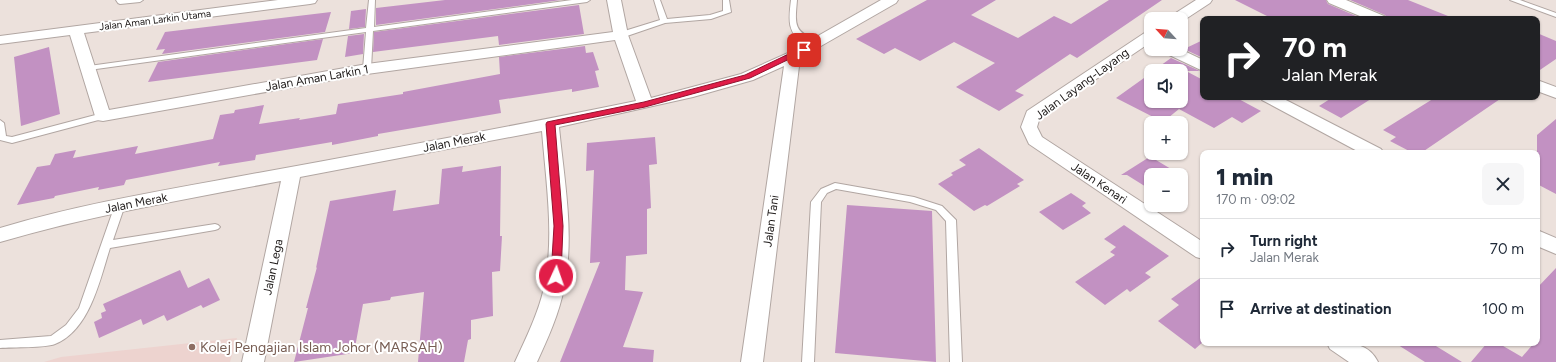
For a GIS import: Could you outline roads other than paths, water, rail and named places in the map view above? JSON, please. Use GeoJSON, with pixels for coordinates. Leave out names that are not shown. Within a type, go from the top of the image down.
{"type":"FeatureCollection","features":[{"type":"Feature","properties":{"kind":"street","name":"Jalan Aman Larkin Utama"},"geometry":{"type":"LineString","coordinates":[[0,40],[310,0]]}},
{"type":"Feature","properties":{"kind":"street"},"geometry":{"type":"LineString","coordinates":[[614,0],[621,36],[645,104]]}},
{"type":"Feature","properties":{"kind":"street","name":"Jalan Merak"},"geometry":{"type":"LineString","coordinates":[[0,235],[30,226],[120,205],[550,124],[645,104],[747,77],[793,56],[891,0]]}},
{"type":"Feature","properties":{"kind":"street"},"geometry":{"type":"LineString","coordinates":[[1187,12],[1205,0]]}},
{"type":"Feature","properties":{"kind":"street"},"geometry":{"type":"LineString","coordinates":[[1334,0],[1372,16]]}},
{"type":"Feature","properties":{"kind":"street"},"geometry":{"type":"LineString","coordinates":[[76,31],[103,116]]}},
{"type":"Feature","properties":{"kind":"street","name":"Jalan Aman Larkin 1"},"geometry":{"type":"LineString","coordinates":[[103,116],[367,69],[621,36]]}},
{"type":"Feature","properties":{"kind":"street","name":"Jalan Layang-Layang"},"geometry":{"type":"LineString","coordinates":[[1035,140],[1029,127],[1033,115],[1144,41]]}},
{"type":"Feature","properties":{"kind":"street","name":"Jalan Tani"},"geometry":{"type":"LineString","coordinates":[[752,362],[793,56]]}},
{"type":"Feature","properties":{"kind":"street"},"geometry":{"type":"LineString","coordinates":[[1182,56],[1200,65]]}},
{"type":"Feature","properties":{"kind":"street"},"geometry":{"type":"LineString","coordinates":[[763,70],[790,81]]}},
{"type":"Feature","properties":{"kind":"street"},"geometry":{"type":"LineString","coordinates":[[1540,86],[1556,93]]}},
{"type":"Feature","properties":{"kind":"street"},"geometry":{"type":"LineString","coordinates":[[1274,100],[1370,150]]}},
{"type":"Feature","properties":{"kind":"street"},"geometry":{"type":"LineString","coordinates":[[526,362],[544,323],[556,276],[559,226],[550,124]]}},
{"type":"Feature","properties":{"kind":"street","name":"Jalan Kenari"},"geometry":{"type":"LineString","coordinates":[[1035,140],[1200,250]]}},
{"type":"Feature","properties":{"kind":"street","name":"Jalan Lega"},"geometry":{"type":"LineString","coordinates":[[253,362],[292,173]]}},
{"type":"Feature","properties":{"kind":"street"},"geometry":{"type":"LineString","coordinates":[[1540,239],[1556,247]]}},
{"type":"Feature","properties":{"kind":"street"},"geometry":{"type":"LineString","coordinates":[[1343,346],[1367,362]]}},
{"type":"Feature","properties":{"kind":"lane"},"geometry":{"type":"LineString","coordinates":[[119,0],[120,2],[140,0]]}},
{"type":"Feature","properties":{"kind":"lane"},"geometry":{"type":"LineString","coordinates":[[367,69],[372,0]]}},
{"type":"Feature","properties":{"kind":"lane"},"geometry":{"type":"LineString","coordinates":[[89,68],[370,31],[587,0]]}},
{"type":"Feature","properties":{"kind":"lane"},"geometry":{"type":"LineString","coordinates":[[656,0],[664,21]]}},
{"type":"Feature","properties":{"kind":"lane"},"geometry":{"type":"LineString","coordinates":[[621,36],[664,21],[711,18],[727,12],[726,0]]}},
{"type":"Feature","properties":{"kind":"lane"},"geometry":{"type":"LineString","coordinates":[[794,0],[793,17],[794,28],[797,35],[815,44]]}},
{"type":"Feature","properties":{"kind":"lane"},"geometry":{"type":"LineString","coordinates":[[1513,0],[1556,15]]}},
{"type":"Feature","properties":{"kind":"lane"},"geometry":{"type":"LineString","coordinates":[[0,123],[2,138],[12,140],[103,116]]}},
{"type":"Feature","properties":{"kind":"lane"},"geometry":{"type":"LineString","coordinates":[[808,362],[816,202],[824,191],[835,186],[911,199],[939,208],[951,220],[956,362]]}},
{"type":"Feature","properties":{"kind":"lane"},"geometry":{"type":"LineString","coordinates":[[0,344],[52,340],[70,328],[84,310],[120,205]]}},
{"type":"Feature","properties":{"kind":"lane"},"geometry":{"type":"LineString","coordinates":[[106,245],[215,227]]}},
{"type":"Feature","properties":{"kind":"place","name":"Kolej Pengajian Islam Johor (MARSAH)"},"geometry":{"type":"Point","coordinates":[192,347]}}]}
